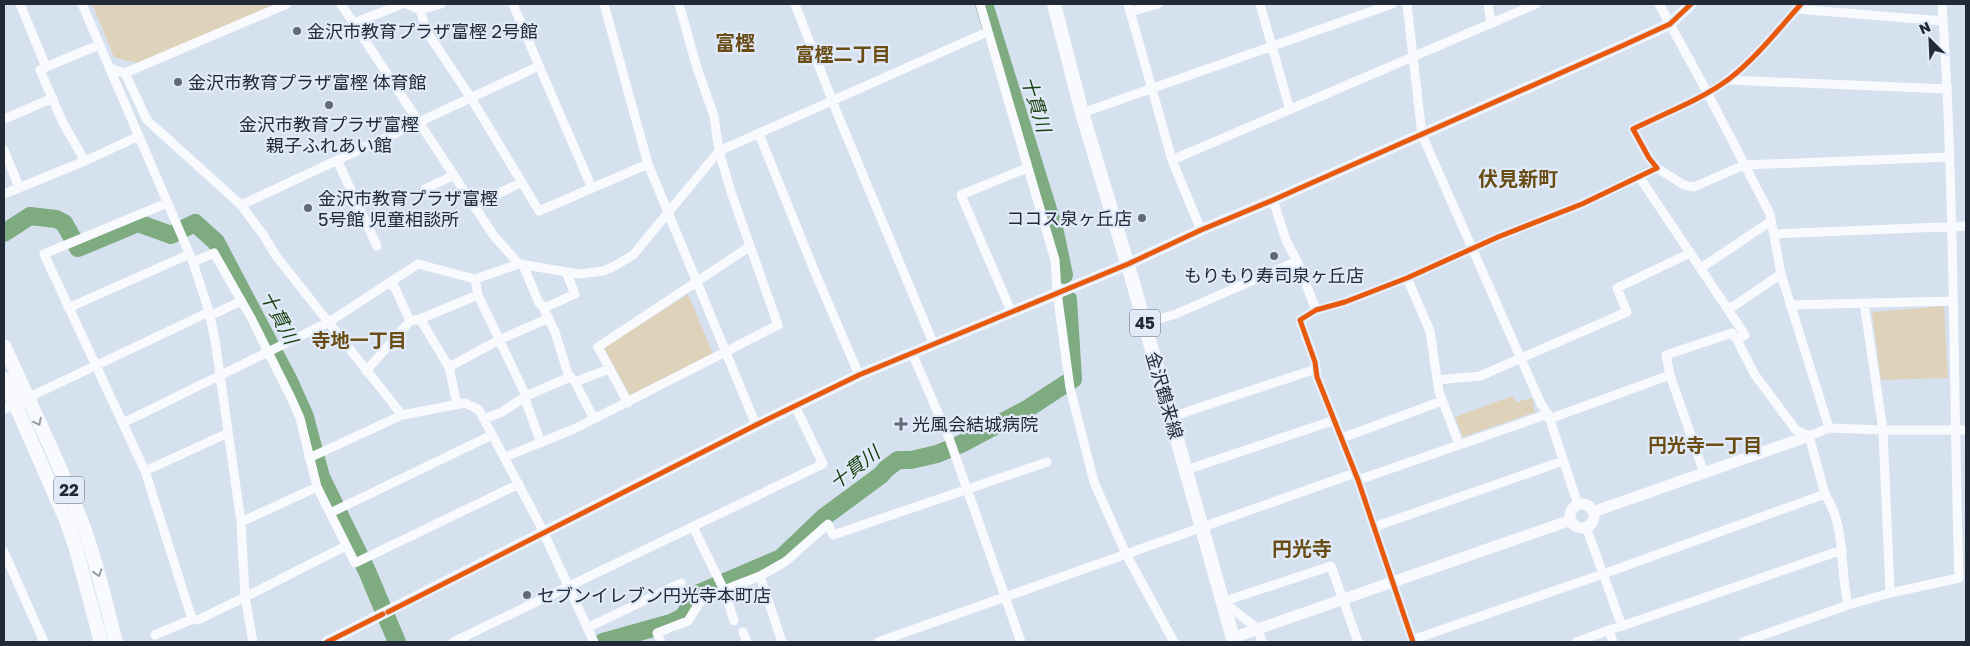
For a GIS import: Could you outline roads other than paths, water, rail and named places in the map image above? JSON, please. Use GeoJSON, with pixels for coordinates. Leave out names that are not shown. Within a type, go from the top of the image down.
{"type":"FeatureCollection","features":[{"type":"Feature","properties":{"kind":"main road","name":"金沢鶴来線"},"geometry":{"type":"LineString","coordinates":[[1054,4],[1082,113],[1145,323],[1233,640]]}},
{"type":"Feature","properties":{"kind":"main road","name":"22"},"geometry":{"type":"LineString","coordinates":[[4,346],[15,403],[51,448],[86,533],[100,577],[116,642]]}},
{"type":"Feature","properties":{"kind":"main road","name":"22"},"geometry":{"type":"LineString","coordinates":[[4,379],[66,520],[79,558],[101,642]]}},
{"type":"Feature","properties":{"kind":"street"},"geometry":{"type":"LineString","coordinates":[[20,4],[46,67]]}},
{"type":"Feature","properties":{"kind":"street"},"geometry":{"type":"LineString","coordinates":[[82,4],[192,258],[209,314],[241,522],[245,597],[253,642]]}},
{"type":"Feature","properties":{"kind":"street"},"geometry":{"type":"LineString","coordinates":[[109,68],[125,73],[287,4]]}},
{"type":"Feature","properties":{"kind":"street"},"geometry":{"type":"LineString","coordinates":[[341,4],[494,236],[521,265],[539,303],[549,318],[568,374],[594,419]]}},
{"type":"Feature","properties":{"kind":"street"},"geometry":{"type":"LineString","coordinates":[[354,24],[402,4]]}},
{"type":"Feature","properties":{"kind":"street"},"geometry":{"type":"LineString","coordinates":[[408,4],[420,10],[441,4]]}},
{"type":"Feature","properties":{"kind":"street"},"geometry":{"type":"LineString","coordinates":[[513,4],[592,188]]}},
{"type":"Feature","properties":{"kind":"street"},"geometry":{"type":"LineString","coordinates":[[604,4],[648,164],[756,425]]}},
{"type":"Feature","properties":{"kind":"street"},"geometry":{"type":"LineString","coordinates":[[505,458],[628,403],[778,326],[749,247],[719,151],[714,116],[697,68],[679,4]]}},
{"type":"Feature","properties":{"kind":"street"},"geometry":{"type":"LineString","coordinates":[[795,4],[934,345]]}},
{"type":"Feature","properties":{"kind":"street"},"geometry":{"type":"LineString","coordinates":[[980,4],[1054,260],[1070,383],[1094,482],[1126,554],[1174,642]]}},
{"type":"Feature","properties":{"kind":"street"},"geometry":{"type":"LineString","coordinates":[[1158,4],[1129,8],[1172,160],[1201,230]]}},
{"type":"Feature","properties":{"kind":"street"},"geometry":{"type":"LineString","coordinates":[[1260,4],[1290,110]]}},
{"type":"Feature","properties":{"kind":"street"},"geometry":{"type":"LineString","coordinates":[[1082,113],[1392,4]]}},
{"type":"Feature","properties":{"kind":"street"},"geometry":{"type":"LineString","coordinates":[[1407,4],[1422,135],[1520,359],[1548,416],[1578,505]]}},
{"type":"Feature","properties":{"kind":"street"},"geometry":{"type":"LineString","coordinates":[[1488,4],[1491,23]]}},
{"type":"Feature","properties":{"kind":"street"},"geometry":{"type":"LineString","coordinates":[[1172,160],[1536,4]]}},
{"type":"Feature","properties":{"kind":"street"},"geometry":{"type":"LineString","coordinates":[[1659,4],[1770,214],[1781,274],[1829,428]]}},
{"type":"Feature","properties":{"kind":"street"},"geometry":{"type":"LineString","coordinates":[[327,642],[756,425],[859,375],[1128,264],[1201,230],[1422,135],[1670,24],[1691,4]]}},
{"type":"Feature","properties":{"kind":"street"},"geometry":{"type":"LineString","coordinates":[[1742,642],[1848,605],[1959,578],[1954,430],[1952,227],[1948,89],[1942,4]]}},
{"type":"Feature","properties":{"kind":"street"},"geometry":{"type":"LineString","coordinates":[[1944,21],[1799,6],[1748,63],[1727,80],[1633,129],[1649,158],[1657,168],[1684,185],[1694,187],[1744,165],[1950,157]]}},
{"type":"Feature","properties":{"kind":"street"},"geometry":{"type":"LineString","coordinates":[[420,10],[427,32],[471,98],[539,211],[648,164]]}},
{"type":"Feature","properties":{"kind":"street"},"geometry":{"type":"LineString","coordinates":[[123,423],[329,322],[418,264],[475,279],[521,265],[579,274],[603,271],[613,267],[633,255],[719,151],[987,32]]}},
{"type":"Feature","properties":{"kind":"street"},"geometry":{"type":"LineString","coordinates":[[84,162],[63,123],[40,70],[99,45]]}},
{"type":"Feature","properties":{"kind":"street"},"geometry":{"type":"LineString","coordinates":[[240,205],[539,66]]}},
{"type":"Feature","properties":{"kind":"street"},"geometry":{"type":"LineString","coordinates":[[125,73],[147,120],[240,205],[264,236],[276,256],[402,415]]}},
{"type":"Feature","properties":{"kind":"street"},"geometry":{"type":"LineString","coordinates":[[1727,80],[1948,89]]}},
{"type":"Feature","properties":{"kind":"street"},"geometry":{"type":"LineString","coordinates":[[4,119],[53,98]]}},
{"type":"Feature","properties":{"kind":"street"},"geometry":{"type":"LineString","coordinates":[[134,125],[147,120]]}},
{"type":"Feature","properties":{"kind":"street"},"geometry":{"type":"LineString","coordinates":[[758,134],[859,375]]}},
{"type":"Feature","properties":{"kind":"street"},"geometry":{"type":"LineString","coordinates":[[4,194],[84,162],[139,136]]}},
{"type":"Feature","properties":{"kind":"street"},"geometry":{"type":"LineString","coordinates":[[4,150],[19,187]]}},
{"type":"Feature","properties":{"kind":"street"},"geometry":{"type":"LineString","coordinates":[[338,160],[377,246]]}},
{"type":"Feature","properties":{"kind":"street"},"geometry":{"type":"LineString","coordinates":[[1011,312],[960,195],[1027,168]]}},
{"type":"Feature","properties":{"kind":"street"},"geometry":{"type":"LineString","coordinates":[[1657,168],[1640,178],[1407,278],[1345,302],[1316,310],[1300,320],[1317,376],[1356,476],[1412,641],[1825,494]]}},
{"type":"Feature","properties":{"kind":"street"},"geometry":{"type":"LineString","coordinates":[[425,188],[454,175]]}},
{"type":"Feature","properties":{"kind":"street"},"geometry":{"type":"LineString","coordinates":[[1640,178],[1745,335],[1737,340]]}},
{"type":"Feature","properties":{"kind":"street"},"geometry":{"type":"LineString","coordinates":[[475,206],[522,182]]}},
{"type":"Feature","properties":{"kind":"street"},"geometry":{"type":"LineString","coordinates":[[1273,200],[1286,240],[1297,261],[1316,310]]}},
{"type":"Feature","properties":{"kind":"street"},"geometry":{"type":"LineString","coordinates":[[167,203],[44,254],[145,471],[192,618]]}},
{"type":"Feature","properties":{"kind":"street"},"geometry":{"type":"LineString","coordinates":[[1701,268],[1771,221]]}},
{"type":"Feature","properties":{"kind":"street"},"geometry":{"type":"LineString","coordinates":[[1774,234],[1966,226]]}},
{"type":"Feature","properties":{"kind":"street"},"geometry":{"type":"LineString","coordinates":[[628,403],[598,347],[749,247]]}},
{"type":"Feature","properties":{"kind":"street"},"geometry":{"type":"LineString","coordinates":[[68,308],[192,258],[214,253],[271,350],[300,418],[313,456],[317,487],[334,511],[346,546],[355,563],[519,484]]}},
{"type":"Feature","properties":{"kind":"street"},"geometry":{"type":"LineString","coordinates":[[1437,380],[1480,376],[1627,312],[1617,288],[1690,253]]}},
{"type":"Feature","properties":{"kind":"street"},"geometry":{"type":"LineString","coordinates":[[1145,323],[1176,314],[1297,261]]}},
{"type":"Feature","properties":{"kind":"street"},"geometry":{"type":"LineString","coordinates":[[544,308],[575,294],[566,272]]}},
{"type":"Feature","properties":{"kind":"street"},"geometry":{"type":"LineString","coordinates":[[1728,310],[1781,274]]}},
{"type":"Feature","properties":{"kind":"street"},"geometry":{"type":"LineString","coordinates":[[1407,278],[1430,331],[1442,401],[1459,444]]}},
{"type":"Feature","properties":{"kind":"street"},"geometry":{"type":"LineString","coordinates":[[475,279],[478,295],[526,396],[526,402],[541,442]]}},
{"type":"Feature","properties":{"kind":"street"},"geometry":{"type":"LineString","coordinates":[[390,283],[395,288],[410,321]]}},
{"type":"Feature","properties":{"kind":"street"},"geometry":{"type":"LineString","coordinates":[[366,371],[410,321],[420,319],[478,295]]}},
{"type":"Feature","properties":{"kind":"street"},"geometry":{"type":"LineString","coordinates":[[15,403],[95,365],[241,301]]}},
{"type":"Feature","properties":{"kind":"street"},"geometry":{"type":"LineString","coordinates":[[1790,305],[1953,301]]}},
{"type":"Feature","properties":{"kind":"street"},"geometry":{"type":"LineString","coordinates":[[1864,303],[1883,430],[1890,594]]}},
{"type":"Feature","properties":{"kind":"street"},"geometry":{"type":"LineString","coordinates":[[449,367],[499,340],[549,318]]}},
{"type":"Feature","properties":{"kind":"street"},"geometry":{"type":"LineString","coordinates":[[420,319],[449,367],[457,404]]}},
{"type":"Feature","properties":{"kind":"street"},"geometry":{"type":"LineString","coordinates":[[1704,473],[1670,375],[1666,355],[1732,333],[1755,375],[1796,430],[1809,436],[1825,494],[1833,507],[1842,536],[1844,588],[1848,605]]}},
{"type":"Feature","properties":{"kind":"street"},"geometry":{"type":"LineString","coordinates":[[912,353],[952,447],[965,489],[1020,642]]}},
{"type":"Feature","properties":{"kind":"street"},"geometry":{"type":"LineString","coordinates":[[484,420],[502,412],[526,396],[609,369]]}},
{"type":"Feature","properties":{"kind":"street"},"geometry":{"type":"LineString","coordinates":[[1171,417],[1316,369]]}},
{"type":"Feature","properties":{"kind":"street"},"geometry":{"type":"LineString","coordinates":[[878,642],[1202,527],[1670,375]]}},
{"type":"Feature","properties":{"kind":"street"},"geometry":{"type":"LineString","coordinates":[[1342,438],[1442,401]]}},
{"type":"Feature","properties":{"kind":"street"},"geometry":{"type":"LineString","coordinates":[[313,456],[402,415],[465,403],[479,410],[519,484],[594,642]]}},
{"type":"Feature","properties":{"kind":"street"},"geometry":{"type":"LineString","coordinates":[[453,642],[823,464],[796,406]]}},
{"type":"Feature","properties":{"kind":"street"},"geometry":{"type":"LineString","coordinates":[[1186,470],[1335,420]]}},
{"type":"Feature","properties":{"kind":"street"},"geometry":{"type":"LineString","coordinates":[[1592,512],[1829,428],[1966,430]]}},
{"type":"Feature","properties":{"kind":"street"},"geometry":{"type":"LineString","coordinates":[[145,471],[228,433]]}},
{"type":"Feature","properties":{"kind":"street"},"geometry":{"type":"LineString","coordinates":[[334,511],[492,435]]}},
{"type":"Feature","properties":{"kind":"street"},"geometry":{"type":"LineString","coordinates":[[1374,527],[1563,461]]}},
{"type":"Feature","properties":{"kind":"street"},"geometry":{"type":"LineString","coordinates":[[660,642],[657,633],[688,621],[703,597],[722,585],[760,576],[785,562],[828,524],[833,535],[1047,462]]}},
{"type":"Feature","properties":{"kind":"street"},"geometry":{"type":"LineString","coordinates":[[241,522],[317,487]]}},
{"type":"Feature","properties":{"kind":"street"},"geometry":{"type":"LineString","coordinates":[[1578,505],[1588,506],[1592,512],[1593,519],[1586,527],[1575,526],[1571,520],[1572,509],[1578,505]]}},
{"type":"Feature","properties":{"kind":"street"},"geometry":{"type":"LineString","coordinates":[[1233,640],[1258,629],[1571,520]]}},
{"type":"Feature","properties":{"kind":"street"},"geometry":{"type":"LineString","coordinates":[[693,527],[722,585],[734,621]]}},
{"type":"Feature","properties":{"kind":"street"},"geometry":{"type":"LineString","coordinates":[[1586,527],[1622,626]]}},
{"type":"Feature","properties":{"kind":"street"},"geometry":{"type":"LineString","coordinates":[[156,635],[192,618],[198,620],[346,546]]}},
{"type":"Feature","properties":{"kind":"street"},"geometry":{"type":"LineString","coordinates":[[1576,642],[1842,550]]}},
{"type":"Feature","properties":{"kind":"street"},"geometry":{"type":"LineString","coordinates":[[4,552],[7,566],[44,642]]}},
{"type":"Feature","properties":{"kind":"street"},"geometry":{"type":"LineString","coordinates":[[1222,602],[1331,566],[1355,642]]}},
{"type":"Feature","properties":{"kind":"street"},"geometry":{"type":"LineString","coordinates":[[760,576],[782,642]]}},
{"type":"Feature","properties":{"kind":"street"},"geometry":{"type":"LineString","coordinates":[[587,628],[681,583]]}},
{"type":"Feature","properties":{"kind":"street"},"geometry":{"type":"LineString","coordinates":[[1222,602],[1258,629],[1262,642]]}},
{"type":"Feature","properties":{"kind":"street"},"geometry":{"type":"LineString","coordinates":[[1609,630],[1613,642]]}},
{"type":"Feature","properties":{"kind":"street"},"geometry":{"type":"LineString","coordinates":[[743,632],[747,642]]}},
{"type":"Feature","properties":{"kind":"waterway","name":"十貫川"},"geometry":{"type":"LineString","coordinates":[[984,4],[1055,232],[1064,275]]}},
{"type":"Feature","properties":{"kind":"waterway","name":"十貫川"},"geometry":{"type":"LineString","coordinates":[[4,233],[30,216],[56,219],[64,223],[78,248],[138,223],[171,235],[195,223],[216,242],[289,381],[305,417],[321,477],[367,571],[397,642]]}},
{"type":"Feature","properties":{"kind":"waterway","name":"十貫川"},"geometry":{"type":"LineString","coordinates":[[603,642],[671,623],[683,617],[699,593],[781,558],[824,517],[881,475],[898,460],[911,460],[937,454],[961,444],[1027,409],[1073,379],[1068,299]]}},
{"type":"Feature","properties":{"kind":"place","name":"金沢市教育プラザ富樫 2号館"},"geometry":{"type":"Point","coordinates":[297,31]}},
{"type":"Feature","properties":{"kind":"place","name":"金沢市教育プラザ富樫 体育館"},"geometry":{"type":"Point","coordinates":[178,82]}},
{"type":"Feature","properties":{"kind":"place","name":"金沢市教育プラザ富樫 親子ふれあい館"},"geometry":{"type":"Point","coordinates":[329,105]}},
{"type":"Feature","properties":{"kind":"place","name":"金沢市教育プラザ富樫 5号館 児童相談所"},"geometry":{"type":"Point","coordinates":[308,208]}},
{"type":"Feature","properties":{"kind":"place","name":"ココス泉ヶ丘店"},"geometry":{"type":"Point","coordinates":[1142,218]}},
{"type":"Feature","properties":{"kind":"place","name":"もりもり寿司泉ヶ丘店"},"geometry":{"type":"Point","coordinates":[1274,256]}},
{"type":"Feature","properties":{"kind":"place","name":"光風会結城病院"},"geometry":{"type":"Point","coordinates":[901,424]}},
{"type":"Feature","properties":{"kind":"place","name":"セブンイレブン円光寺本町店"},"geometry":{"type":"Point","coordinates":[527,595]}},
{"type":"Feature","properties":{"kind":"district","name":"富樫"},"geometry":{"type":"Point","coordinates":[735,42]}},
{"type":"Feature","properties":{"kind":"district","name":"富樫二丁目"},"geometry":{"type":"Point","coordinates":[843,53]}},
{"type":"Feature","properties":{"kind":"district","name":"伏見新町"},"geometry":{"type":"Point","coordinates":[1518,178]}},
{"type":"Feature","properties":{"kind":"district","name":"寺地一丁目"},"geometry":{"type":"Point","coordinates":[359,339]}},
{"type":"Feature","properties":{"kind":"district","name":"円光寺一丁目"},"geometry":{"type":"Point","coordinates":[1705,444]}},
{"type":"Feature","properties":{"kind":"district","name":"円光寺"},"geometry":{"type":"Point","coordinates":[1302,548]}}]}
